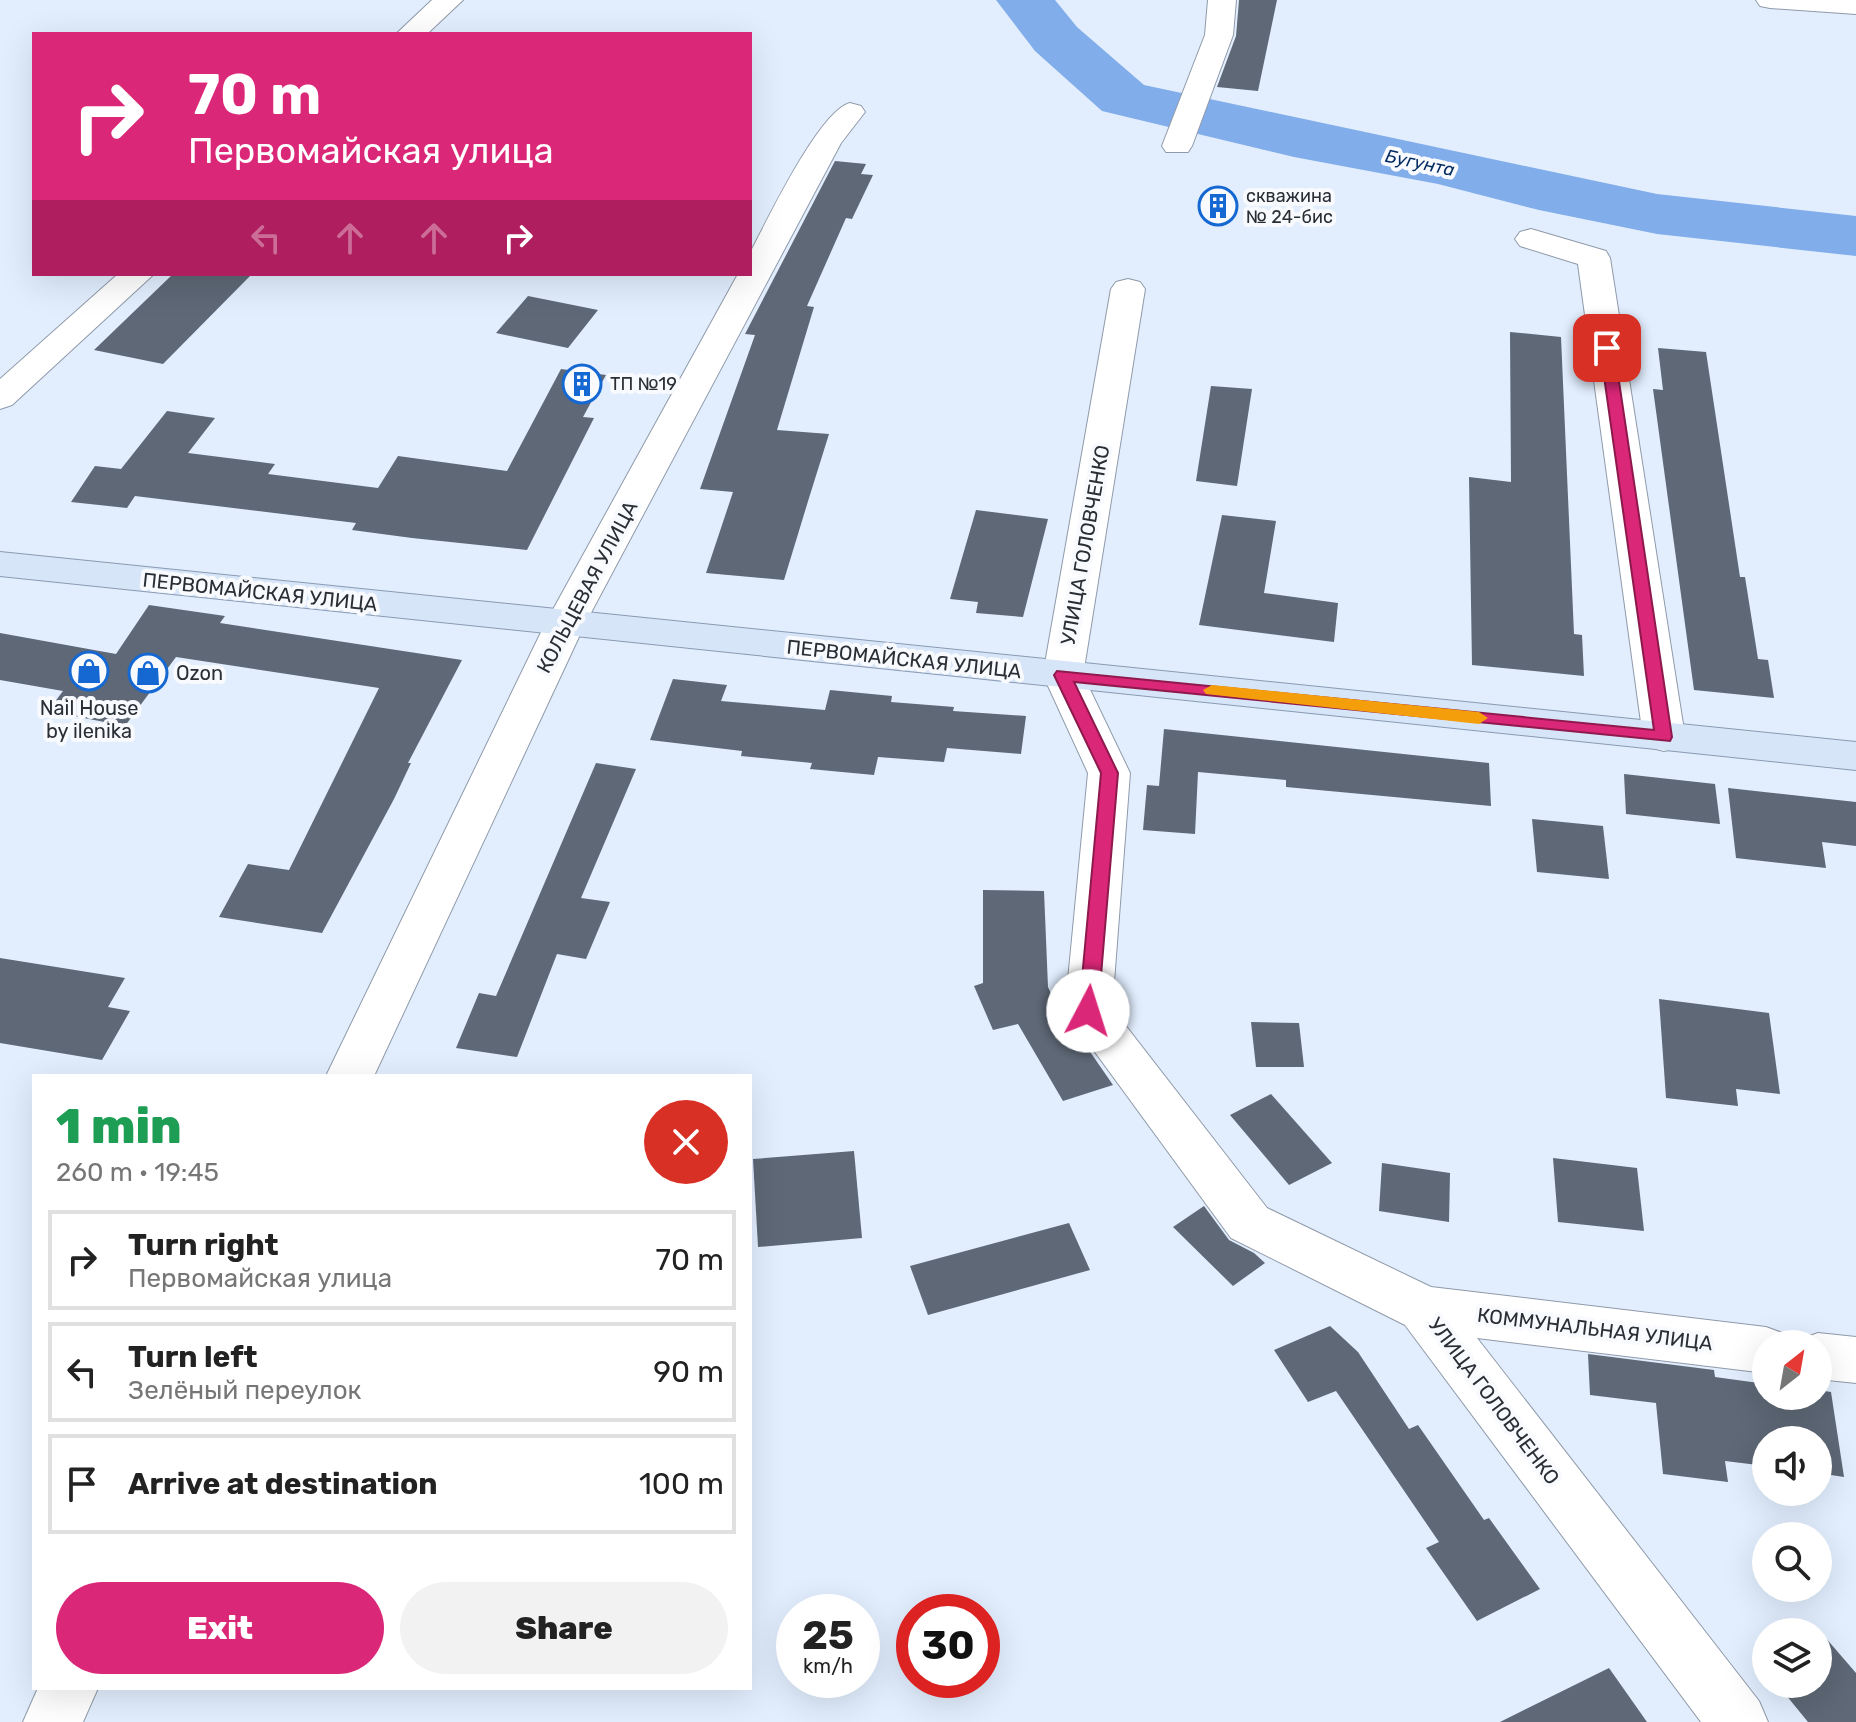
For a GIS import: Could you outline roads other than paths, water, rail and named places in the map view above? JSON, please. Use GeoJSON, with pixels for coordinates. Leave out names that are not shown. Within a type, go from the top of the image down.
{"type":"FeatureCollection","features":[{"type":"Feature","properties":{"kind":"main road","name":"ПЕРВОМАЙСКАЯ УЛИЦА"},"geometry":{"type":"LineString","coordinates":[[0,564],[1856,756]]}},
{"type":"Feature","properties":{"kind":"street"},"geometry":{"type":"LineString","coordinates":[[412,32],[449,0]]}},
{"type":"Feature","properties":{"kind":"street"},"geometry":{"type":"LineString","coordinates":[[1177,146],[1219,35],[1222,0]]}},
{"type":"Feature","properties":{"kind":"street"},"geometry":{"type":"LineString","coordinates":[[1770,0],[1856,6]]}},
{"type":"Feature","properties":{"kind":"street","name":"КОЛЬЦЕВАЯ УЛИЦА"},"geometry":{"type":"LineString","coordinates":[[351,1074],[565,624],[827,141],[850,112]]}},
{"type":"Feature","properties":{"kind":"street"},"geometry":{"type":"LineString","coordinates":[[1531,239],[1594,258],[1664,737]]}},
{"type":"Feature","properties":{"kind":"street"},"geometry":{"type":"LineString","coordinates":[[0,398],[135,276]]}},
{"type":"Feature","properties":{"kind":"street","name":"УЛИЦА ГОЛОВЧЕНКО"},"geometry":{"type":"LineString","coordinates":[[1128,289],[1063,675],[1109,773],[1088,1011],[1249,1223],[1424,1309],[1738,1722]]}},
{"type":"Feature","properties":{"kind":"street","name":"КОММУНАЛЬНАЯ УЛИЦА"},"geometry":{"type":"LineString","coordinates":[[1424,1309],[1752,1348]]}},
{"type":"Feature","properties":{"kind":"street"},"geometry":{"type":"LineString","coordinates":[[1832,1357],[1856,1360]]}},
{"type":"Feature","properties":{"kind":"street"},"geometry":{"type":"LineString","coordinates":[[53,1722],[67,1690]]}},
{"type":"Feature","properties":{"kind":"waterway","name":"Бугунта"},"geometry":{"type":"LineString","coordinates":[[1025,0],[1056,39],[1123,98],[1294,138],[1442,166],[1539,191],[1657,214],[1856,236]]}},
{"type":"Feature","properties":{"kind":"place","name":"скважина № 24-бис"},"geometry":{"type":"Point","coordinates":[1218,206]}},
{"type":"Feature","properties":{"kind":"place","name":"ТП №19"},"geometry":{"type":"Point","coordinates":[582,384]}},
{"type":"Feature","properties":{"kind":"place","name":"Nail House by ilenika"},"geometry":{"type":"Point","coordinates":[89,671]}},
{"type":"Feature","properties":{"kind":"place","name":"Ozon"},"geometry":{"type":"Point","coordinates":[148,673]}}]}
